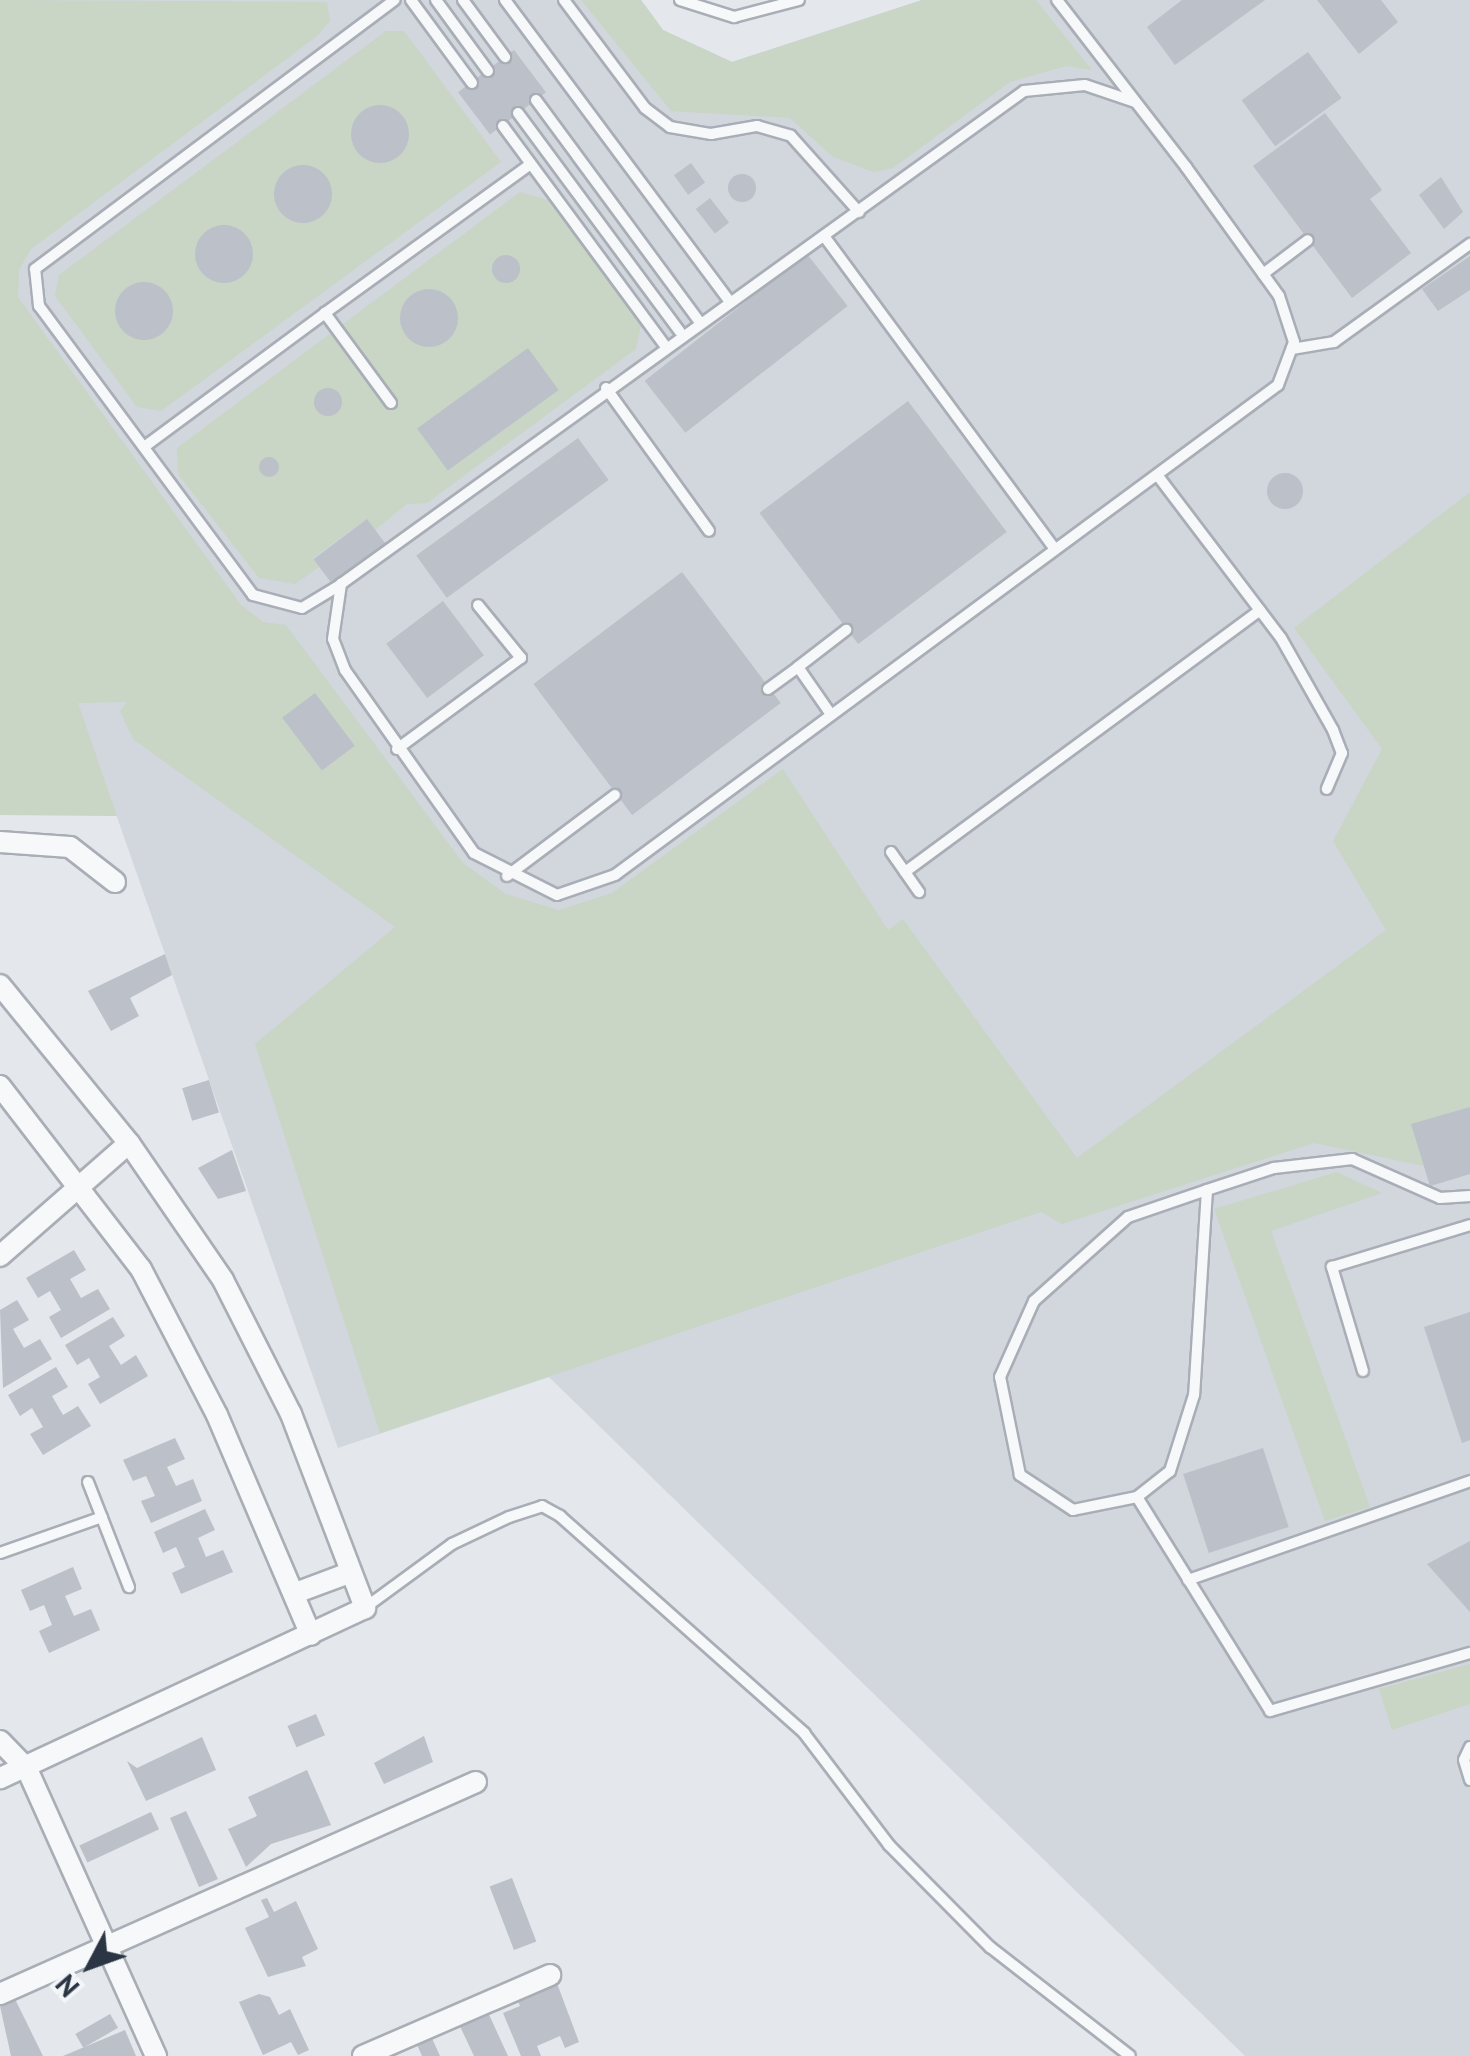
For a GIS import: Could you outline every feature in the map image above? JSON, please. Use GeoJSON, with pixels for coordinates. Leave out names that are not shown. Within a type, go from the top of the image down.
{"type":"FeatureCollection","features":[{"type":"Feature","properties":{"kind":"street"},"geometry":{"type":"LineString","coordinates":[[0,842],[70,847],[114,882]]}},
{"type":"Feature","properties":{"kind":"street"},"geometry":{"type":"LineString","coordinates":[[0,985],[129,1142],[261,1346],[365,1608],[27,1769],[0,1778]]}},
{"type":"Feature","properties":{"kind":"street"},"geometry":{"type":"LineString","coordinates":[[0,1086],[82,1187],[178,1334],[298,1592],[312,1635]]}},
{"type":"Feature","properties":{"kind":"street"},"geometry":{"type":"LineString","coordinates":[[0,1256],[129,1142]]}},
{"type":"Feature","properties":{"kind":"street"},"geometry":{"type":"LineString","coordinates":[[298,1592],[348,1572]]}},
{"type":"Feature","properties":{"kind":"street"},"geometry":{"type":"LineString","coordinates":[[0,1741],[27,1769],[156,2056]]}},
{"type":"Feature","properties":{"kind":"street"},"geometry":{"type":"LineString","coordinates":[[0,1994],[476,1782]]}},
{"type":"Feature","properties":{"kind":"street"},"geometry":{"type":"LineString","coordinates":[[363,2056],[550,1975]]}},
{"type":"Feature","properties":{"kind":"lane"},"geometry":{"type":"LineString","coordinates":[[395,0],[34,269],[39,306],[253,595],[302,608],[341,584],[680,332],[859,212],[1024,92],[1085,85],[1135,102]]}},
{"type":"Feature","properties":{"kind":"lane"},"geometry":{"type":"LineString","coordinates":[[411,0],[472,83]]}},
{"type":"Feature","properties":{"kind":"lane"},"geometry":{"type":"LineString","coordinates":[[436,0],[488,71]]}},
{"type":"Feature","properties":{"kind":"lane"},"geometry":{"type":"LineString","coordinates":[[463,0],[505,58]]}},
{"type":"Feature","properties":{"kind":"lane"},"geometry":{"type":"LineString","coordinates":[[505,0],[730,301]]}},
{"type":"Feature","properties":{"kind":"lane"},"geometry":{"type":"LineString","coordinates":[[564,0],[644,108],[670,127],[711,134],[757,126],[791,136],[859,212]]}},
{"type":"Feature","properties":{"kind":"lane"},"geometry":{"type":"LineString","coordinates":[[680,0],[734,17],[798,0]]}},
{"type":"Feature","properties":{"kind":"lane"},"geometry":{"type":"LineString","coordinates":[[341,584],[333,639],[396,749],[474,854],[507,876],[557,895],[588,890],[1278,385],[1292,349],[1290,316],[1263,274],[1057,0]]}},
{"type":"Feature","properties":{"kind":"lane"},"geometry":{"type":"LineString","coordinates":[[536,100],[698,321]]}},
{"type":"Feature","properties":{"kind":"lane"},"geometry":{"type":"LineString","coordinates":[[518,113],[680,332]]}},
{"type":"Feature","properties":{"kind":"lane"},"geometry":{"type":"LineString","coordinates":[[503,126],[664,344]]}},
{"type":"Feature","properties":{"kind":"lane"},"geometry":{"type":"LineString","coordinates":[[144,447],[531,164]]}},
{"type":"Feature","properties":{"kind":"lane"},"geometry":{"type":"LineString","coordinates":[[824,236],[1054,548]]}},
{"type":"Feature","properties":{"kind":"lane"},"geometry":{"type":"LineString","coordinates":[[1263,274],[1308,240]]}},
{"type":"Feature","properties":{"kind":"lane"},"geometry":{"type":"LineString","coordinates":[[1292,349],[1334,342],[1470,244]]}},
{"type":"Feature","properties":{"kind":"lane"},"geometry":{"type":"LineString","coordinates":[[325,313],[390,403]]}},
{"type":"Feature","properties":{"kind":"lane"},"geometry":{"type":"LineString","coordinates":[[606,388],[710,531]]}},
{"type":"Feature","properties":{"kind":"lane"},"geometry":{"type":"LineString","coordinates":[[1158,476],[1260,610],[1342,753],[1327,788]]}},
{"type":"Feature","properties":{"kind":"lane"},"geometry":{"type":"LineString","coordinates":[[396,749],[521,658],[478,604]]}},
{"type":"Feature","properties":{"kind":"lane"},"geometry":{"type":"LineString","coordinates":[[904,872],[1260,610]]}},
{"type":"Feature","properties":{"kind":"lane"},"geometry":{"type":"LineString","coordinates":[[768,689],[846,630]]}},
{"type":"Feature","properties":{"kind":"lane"},"geometry":{"type":"LineString","coordinates":[[798,667],[830,713]]}},
{"type":"Feature","properties":{"kind":"lane"},"geometry":{"type":"LineString","coordinates":[[507,876],[615,794]]}},
{"type":"Feature","properties":{"kind":"lane"},"geometry":{"type":"LineString","coordinates":[[891,852],[919,892]]}},
{"type":"Feature","properties":{"kind":"lane"},"geometry":{"type":"LineString","coordinates":[[1206,1190],[1194,1395],[1170,1471],[1136,1497],[1073,1510],[1020,1475],[1000,1378],[1034,1301],[1128,1217],[1206,1190],[1274,1168],[1352,1159],[1440,1198],[1470,1196]]}},
{"type":"Feature","properties":{"kind":"lane"},"geometry":{"type":"LineString","coordinates":[[1363,1371],[1332,1267],[1470,1225]]}},
{"type":"Feature","properties":{"kind":"lane"},"geometry":{"type":"LineString","coordinates":[[1188,1580],[1470,1481]]}},
{"type":"Feature","properties":{"kind":"lane"},"geometry":{"type":"LineString","coordinates":[[88,1482],[129,1587]]}},
{"type":"Feature","properties":{"kind":"lane"},"geometry":{"type":"LineString","coordinates":[[1136,1497],[1270,1711],[1470,1653]]}},
{"type":"Feature","properties":{"kind":"lane"},"geometry":{"type":"LineString","coordinates":[[365,1608],[452,1544],[509,1516],[542,1506],[560,1516],[804,1732],[888,1845],[990,1947],[1130,2056]]}},
{"type":"Feature","properties":{"kind":"lane"},"geometry":{"type":"LineString","coordinates":[[0,1553],[102,1517]]}},
{"type":"Feature","properties":{"kind":"lane"},"geometry":{"type":"LineString","coordinates":[[1470,1747],[1470,1780]]}},
{"type":"Feature","properties":{"kind":"shaded area"},"geometry":{"type":"Polygon","coordinates":[[[0,0],[641,0],[663,30],[732,62],[922,0],[1470,0],[1470,2056],[1245,2056],[549,1377],[338,1448],[0,483],[0,0]]]}},
{"type":"Feature","properties":{"kind":"green space"},"geometry":{"type":"Polygon","coordinates":[[[0,0],[327,2],[330,21],[316,37],[31,249],[19,270],[18,297],[241,605],[263,622],[286,625],[463,863],[506,894],[559,910],[612,893],[783,769],[888,930],[903,919],[1077,1158],[1386,930],[1333,841],[1382,749],[1294,628],[1470,492],[1470,1174],[1430,1186],[1424,1166],[1314,1143],[1062,1224],[1041,1212],[380,1433],[255,1044],[395,927],[133,739],[120,711],[127,702],[78,703],[117,816],[0,815],[0,0]]]}},
{"type":"Feature","properties":{"kind":"green space"},"geometry":{"type":"Polygon","coordinates":[[[581,0],[641,0],[663,30],[732,62],[922,0],[1036,0],[1092,70],[1066,66],[1010,82],[893,168],[874,172],[833,157],[790,118],[671,111],[581,0]]]}},
{"type":"Feature","properties":{"kind":"green space"},"geometry":{"type":"Polygon","coordinates":[[[386,31],[404,31],[501,162],[161,411],[137,407],[55,296],[59,275],[386,31]]]}},
{"type":"Feature","properties":{"kind":"green space"},"geometry":{"type":"Polygon","coordinates":[[[520,192],[548,200],[641,325],[636,349],[427,503],[407,504],[375,530],[367,519],[313,558],[319,567],[295,584],[259,578],[178,474],[177,448],[520,192]]]}},
{"type":"Feature","properties":{"kind":"green space"},"geometry":{"type":"Polygon","coordinates":[[[1337,1172],[1382,1193],[1271,1231],[1370,1507],[1325,1521],[1214,1209],[1337,1172]]]}},
{"type":"Feature","properties":{"kind":"green space"},"geometry":{"type":"Polygon","coordinates":[[[1470,1664],[1470,1704],[1392,1730],[1379,1689],[1470,1664]]]}},
{"type":"Feature","properties":{"kind":"building"},"geometry":{"type":"Polygon","coordinates":[[[1182,0],[1265,0],[1175,65],[1147,27],[1182,0]]]}},
{"type":"Feature","properties":{"kind":"building"},"geometry":{"type":"Polygon","coordinates":[[[1317,0],[1381,0],[1398,22],[1359,54],[1317,0]]]}},
{"type":"Feature","properties":{"kind":"building"},"geometry":{"type":"Polygon","coordinates":[[[514,50],[546,92],[490,134],[458,92],[514,50]]]}},
{"type":"Feature","properties":{"kind":"building"},"geometry":{"type":"Polygon","coordinates":[[[1308,52],[1342,98],[1275,146],[1242,100],[1308,52]]]}},
{"type":"Feature","properties":{"kind":"building"},"geometry":{"type":"Polygon","coordinates":[[[380,105],[400,114],[409,134],[400,154],[380,163],[360,154],[351,134],[360,114],[380,105]]]}},
{"type":"Feature","properties":{"kind":"building"},"geometry":{"type":"Polygon","coordinates":[[[1325,113],[1382,190],[1370,199],[1411,253],[1352,298],[1253,166],[1325,113]]]}},
{"type":"Feature","properties":{"kind":"building"},"geometry":{"type":"Polygon","coordinates":[[[691,163],[705,182],[688,195],[674,175],[691,163]]]}},
{"type":"Feature","properties":{"kind":"building"},"geometry":{"type":"Polygon","coordinates":[[[303,165],[323,174],[332,194],[323,214],[303,223],[283,214],[274,194],[283,174],[303,165]]]}},
{"type":"Feature","properties":{"kind":"building"},"geometry":{"type":"Polygon","coordinates":[[[742,174],[752,178],[756,188],[752,198],[742,202],[732,198],[728,188],[732,178],[742,174]]]}},
{"type":"Feature","properties":{"kind":"building"},"geometry":{"type":"Polygon","coordinates":[[[1441,177],[1463,212],[1444,229],[1419,195],[1441,177]]]}},
{"type":"Feature","properties":{"kind":"building"},"geometry":{"type":"Polygon","coordinates":[[[710,198],[729,222],[715,234],[696,209],[710,198]]]}},
{"type":"Feature","properties":{"kind":"building"},"geometry":{"type":"Polygon","coordinates":[[[224,225],[244,234],[253,254],[244,274],[224,283],[204,274],[195,254],[204,234],[224,225]]]}},
{"type":"Feature","properties":{"kind":"building"},"geometry":{"type":"Polygon","coordinates":[[[807,254],[848,306],[685,433],[645,381],[807,254]]]}},
{"type":"Feature","properties":{"kind":"building"},"geometry":{"type":"Polygon","coordinates":[[[506,255],[516,259],[520,269],[516,279],[506,283],[496,279],[492,269],[496,259],[506,255]]]}},
{"type":"Feature","properties":{"kind":"building"},"geometry":{"type":"Polygon","coordinates":[[[1470,256],[1470,290],[1438,311],[1422,289],[1470,256]]]}},
{"type":"Feature","properties":{"kind":"building"},"geometry":{"type":"Polygon","coordinates":[[[144,282],[164,291],[173,311],[164,331],[144,340],[124,331],[115,311],[124,291],[144,282]]]}},
{"type":"Feature","properties":{"kind":"building"},"geometry":{"type":"Polygon","coordinates":[[[429,289],[449,298],[458,318],[449,338],[429,347],[409,338],[400,318],[409,298],[429,289]]]}},
{"type":"Feature","properties":{"kind":"building"},"geometry":{"type":"Polygon","coordinates":[[[528,348],[559,390],[448,471],[417,429],[528,348]]]}},
{"type":"Feature","properties":{"kind":"building"},"geometry":{"type":"Polygon","coordinates":[[[328,388],[338,392],[342,402],[338,412],[328,416],[318,412],[314,402],[318,392],[328,388]]]}},
{"type":"Feature","properties":{"kind":"building"},"geometry":{"type":"Polygon","coordinates":[[[908,401],[1007,532],[858,644],[759,513],[908,401]]]}},
{"type":"Feature","properties":{"kind":"building"},"geometry":{"type":"Polygon","coordinates":[[[578,438],[609,480],[447,598],[416,556],[578,438]]]}},
{"type":"Feature","properties":{"kind":"building"},"geometry":{"type":"Polygon","coordinates":[[[269,457],[279,467],[269,477],[259,467],[269,457]]]}},
{"type":"Feature","properties":{"kind":"building"},"geometry":{"type":"Polygon","coordinates":[[[1285,473],[1298,478],[1303,491],[1298,504],[1285,509],[1272,504],[1267,491],[1272,478],[1285,473]]]}},
{"type":"Feature","properties":{"kind":"building"},"geometry":{"type":"Polygon","coordinates":[[[367,519],[386,544],[332,584],[313,559],[367,519]]]}},
{"type":"Feature","properties":{"kind":"building"},"geometry":{"type":"Polygon","coordinates":[[[682,572],[781,703],[632,815],[533,684],[682,572]]]}},
{"type":"Feature","properties":{"kind":"building"},"geometry":{"type":"Polygon","coordinates":[[[443,601],[484,655],[427,698],[386,644],[443,601]]]}},
{"type":"Feature","properties":{"kind":"building"},"geometry":{"type":"Polygon","coordinates":[[[315,693],[355,746],[322,770],[282,718],[315,693]]]}},
{"type":"Feature","properties":{"kind":"building"},"geometry":{"type":"Polygon","coordinates":[[[165,954],[172,975],[130,998],[139,1016],[111,1031],[88,991],[165,954]]]}},
{"type":"Feature","properties":{"kind":"building"},"geometry":{"type":"Polygon","coordinates":[[[209,1080],[219,1113],[192,1121],[182,1088],[209,1080]]]}},
{"type":"Feature","properties":{"kind":"building"},"geometry":{"type":"Polygon","coordinates":[[[1470,1107],[1470,1174],[1430,1186],[1411,1124],[1470,1107]]]}},
{"type":"Feature","properties":{"kind":"building"},"geometry":{"type":"Polygon","coordinates":[[[232,1150],[246,1191],[218,1199],[198,1168],[232,1150]]]}},
{"type":"Feature","properties":{"kind":"building"},"geometry":{"type":"Polygon","coordinates":[[[74,1250],[86,1270],[70,1279],[81,1298],[98,1289],[110,1309],[61,1338],[49,1317],[61,1310],[50,1291],[38,1298],[26,1278],[74,1250]]]}},
{"type":"Feature","properties":{"kind":"building"},"geometry":{"type":"Polygon","coordinates":[[[17,1300],[29,1320],[13,1329],[24,1348],[40,1339],[52,1359],[3,1388],[0,1310],[17,1300]]]}},
{"type":"Feature","properties":{"kind":"building"},"geometry":{"type":"Polygon","coordinates":[[[1470,1312],[1470,1440],[1462,1443],[1424,1327],[1470,1312]]]}},
{"type":"Feature","properties":{"kind":"building"},"geometry":{"type":"Polygon","coordinates":[[[113,1317],[125,1336],[109,1346],[121,1365],[136,1355],[148,1376],[100,1404],[88,1384],[100,1377],[89,1358],[77,1365],[65,1345],[113,1317]]]}},
{"type":"Feature","properties":{"kind":"building"},"geometry":{"type":"Polygon","coordinates":[[[56,1367],[68,1387],[52,1396],[63,1415],[78,1406],[91,1426],[43,1455],[30,1434],[43,1427],[32,1408],[20,1416],[8,1395],[56,1367]]]}},
{"type":"Feature","properties":{"kind":"building"},"geometry":{"type":"Polygon","coordinates":[[[175,1438],[185,1459],[167,1467],[176,1486],[193,1479],[202,1501],[151,1523],[141,1501],[155,1496],[146,1476],[133,1481],[123,1460],[175,1438]]]}},
{"type":"Feature","properties":{"kind":"building"},"geometry":{"type":"Polygon","coordinates":[[[1263,1448],[1289,1527],[1209,1553],[1183,1474],[1263,1448]]]}},
{"type":"Feature","properties":{"kind":"building"},"geometry":{"type":"Polygon","coordinates":[[[205,1509],[215,1530],[198,1538],[206,1557],[223,1550],[233,1572],[181,1594],[172,1573],[185,1567],[176,1547],[163,1553],[154,1532],[205,1509]]]}},
{"type":"Feature","properties":{"kind":"building"},"geometry":{"type":"Polygon","coordinates":[[[1470,1541],[1470,1612],[1427,1564],[1470,1541]]]}},
{"type":"Feature","properties":{"kind":"building"},"geometry":{"type":"Polygon","coordinates":[[[73,1567],[82,1589],[65,1596],[74,1616],[91,1609],[100,1630],[49,1653],[39,1631],[52,1625],[44,1605],[30,1611],[21,1590],[73,1567]]]}},
{"type":"Feature","properties":{"kind":"building"},"geometry":{"type":"Polygon","coordinates":[[[316,1714],[325,1735],[296,1747],[287,1726],[316,1714]]]}},
{"type":"Feature","properties":{"kind":"building"},"geometry":{"type":"Polygon","coordinates":[[[424,1736],[433,1762],[384,1784],[374,1763],[424,1736]]]}},
{"type":"Feature","properties":{"kind":"building"},"geometry":{"type":"Polygon","coordinates":[[[202,1737],[216,1770],[146,1801],[127,1761],[137,1768],[202,1737]]]}},
{"type":"Feature","properties":{"kind":"building"},"geometry":{"type":"Polygon","coordinates":[[[307,1770],[331,1825],[271,1844],[246,1867],[228,1829],[257,1816],[248,1797],[307,1770]]]}},
{"type":"Feature","properties":{"kind":"building"},"geometry":{"type":"Polygon","coordinates":[[[186,1811],[218,1879],[199,1887],[170,1818],[186,1811]]]}},
{"type":"Feature","properties":{"kind":"building"},"geometry":{"type":"Polygon","coordinates":[[[151,1812],[159,1829],[87,1863],[79,1845],[151,1812]]]}},
{"type":"Feature","properties":{"kind":"building"},"geometry":{"type":"Polygon","coordinates":[[[512,1878],[536,1941],[514,1950],[490,1887],[512,1878]]]}},
{"type":"Feature","properties":{"kind":"building"},"geometry":{"type":"Polygon","coordinates":[[[267,1898],[274,1912],[296,1901],[318,1949],[302,1957],[306,1966],[268,1977],[245,1928],[269,1917],[261,1900],[267,1898]]]}},
{"type":"Feature","properties":{"kind":"building"},"geometry":{"type":"Polygon","coordinates":[[[555,1978],[579,2042],[565,2048],[560,2036],[537,2046],[541,2056],[521,2056],[503,2013],[520,2006],[515,1995],[555,1978]]]}},
{"type":"Feature","properties":{"kind":"building"},"geometry":{"type":"Polygon","coordinates":[[[259,1994],[270,1997],[279,2015],[290,2009],[309,2050],[298,2055],[291,2042],[263,2055],[239,2002],[259,1994]]]}},
{"type":"Feature","properties":{"kind":"building"},"geometry":{"type":"Polygon","coordinates":[[[15,1999],[43,2056],[11,2056],[0,2006],[15,1999]]]}},
{"type":"Feature","properties":{"kind":"building"},"geometry":{"type":"Polygon","coordinates":[[[486,2008],[508,2056],[474,2056],[458,2022],[486,2008]]]}},
{"type":"Feature","properties":{"kind":"building"},"geometry":{"type":"Polygon","coordinates":[[[110,2014],[118,2028],[83,2048],[75,2034],[110,2014]]]}},
{"type":"Feature","properties":{"kind":"building"},"geometry":{"type":"Polygon","coordinates":[[[125,2030],[136,2056],[63,2056],[125,2030]]]}},
{"type":"Feature","properties":{"kind":"building"},"geometry":{"type":"Polygon","coordinates":[[[430,2034],[440,2056],[422,2056],[415,2040],[430,2034]]]}}]}
